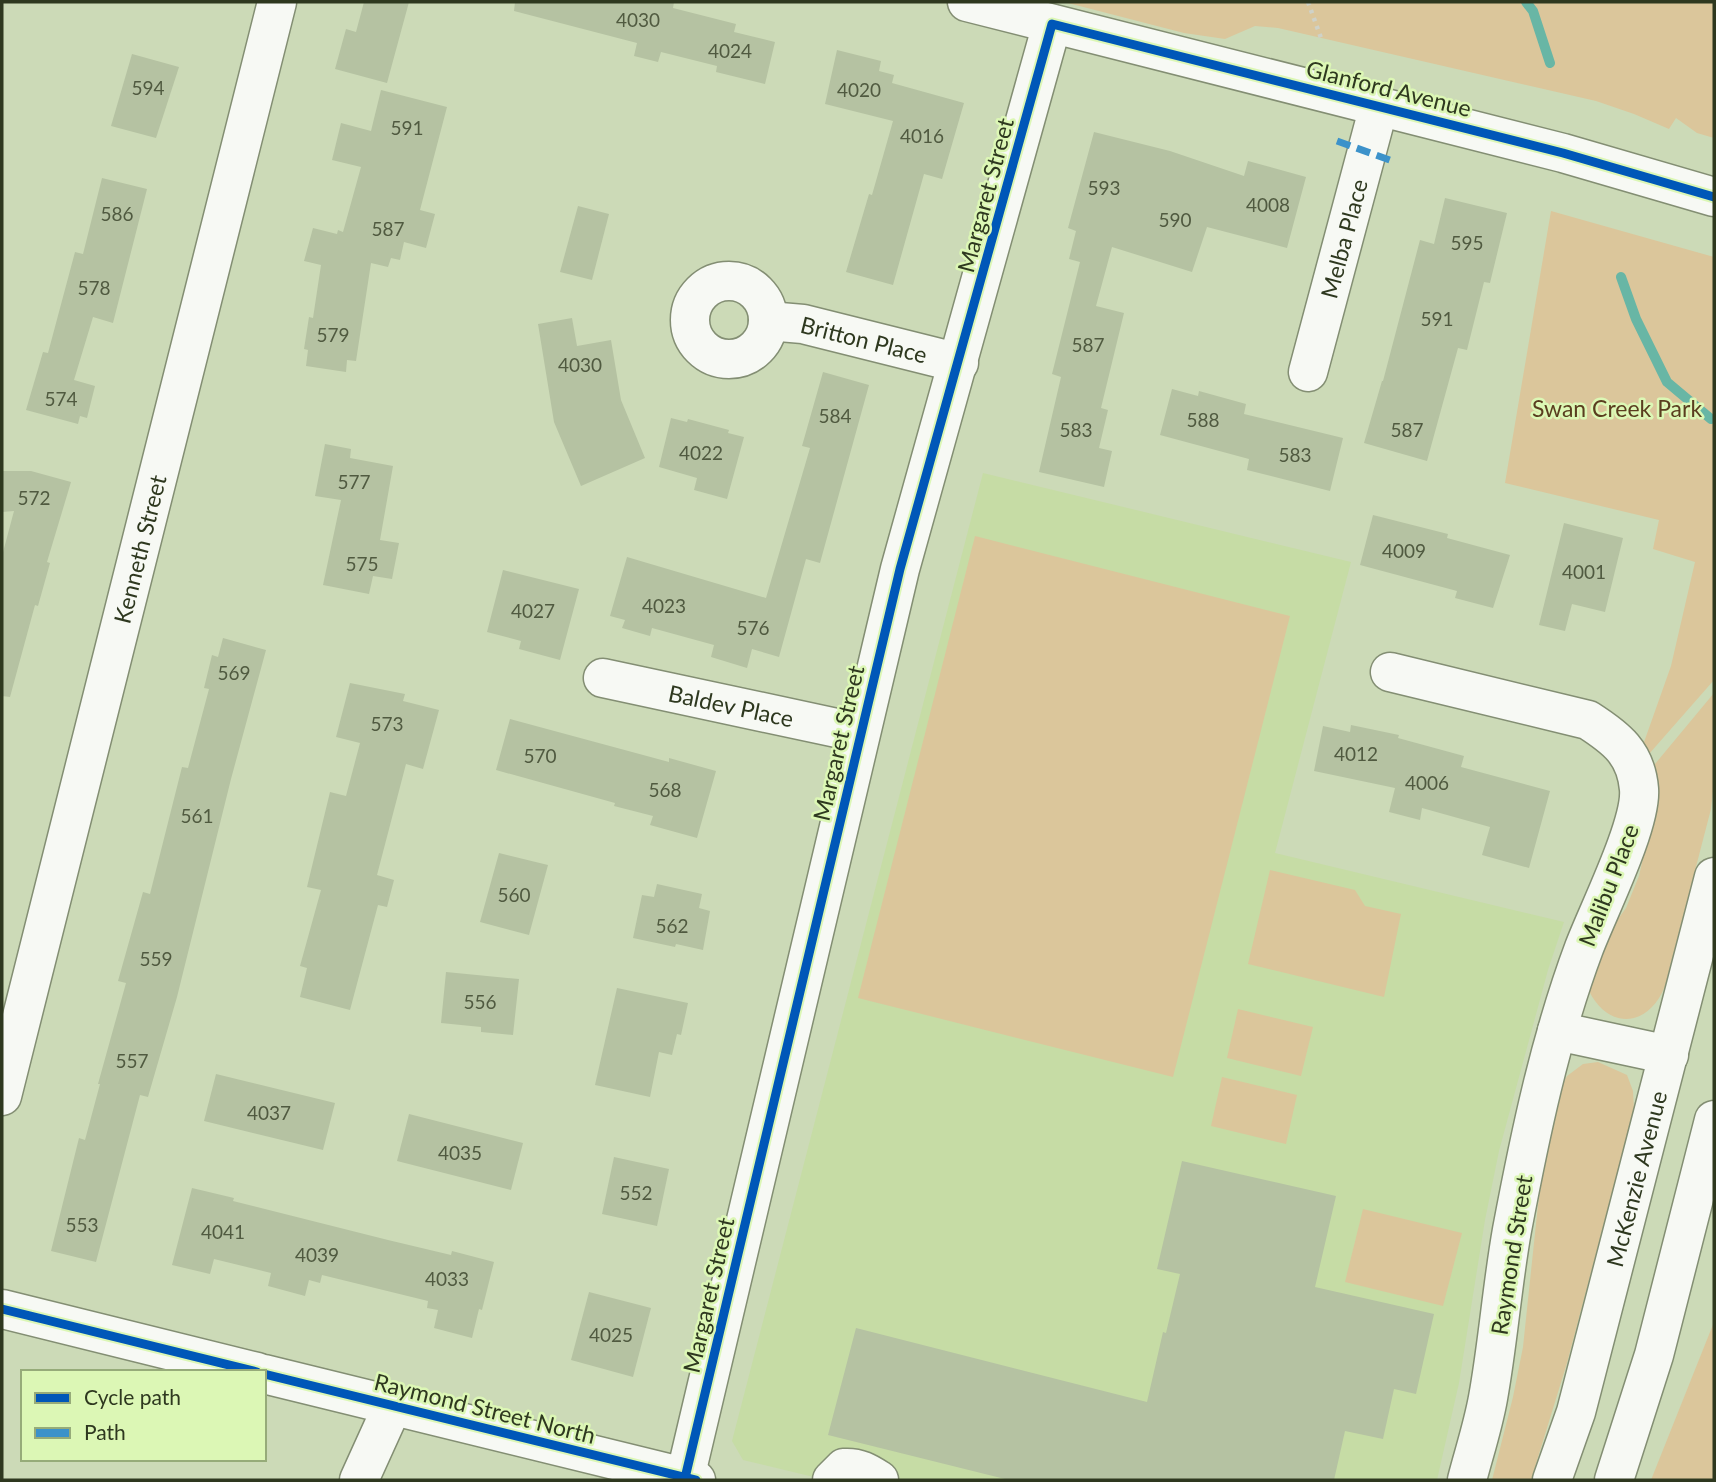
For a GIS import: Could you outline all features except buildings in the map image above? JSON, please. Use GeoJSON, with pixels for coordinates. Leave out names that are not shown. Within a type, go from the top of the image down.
{"type":"FeatureCollection","features":[{"type":"Feature","properties":{"kind":"street","name":"Kenneth Street"},"geometry":{"type":"LineString","coordinates":[[2,1096],[277,2]]}},
{"type":"Feature","properties":{"kind":"street","name":"Glanford Avenue"},"geometry":{"type":"LineString","coordinates":[[967,2],[1563,153],[1714,197]]}},
{"type":"Feature","properties":{"kind":"street","name":"Margaret Street"},"geometry":{"type":"LineString","coordinates":[[690,1479],[900,569],[1052,24]]}},
{"type":"Feature","properties":{"kind":"street","name":"Melba Place"},"geometry":{"type":"LineString","coordinates":[[1308,372],[1379,106]]}},
{"type":"Feature","properties":{"kind":"street","name":"Britton Place"},"geometry":{"type":"LineString","coordinates":[[768,321],[803,324],[959,363]]}},
{"type":"Feature","properties":{"kind":"street","name":"Malibu Place"},"geometry":{"type":"LineString","coordinates":[[1390,672],[1588,720],[1615,737],[1632,760],[1639,790],[1633,826],[1584,950],[1557,1031]]}},
{"type":"Feature","properties":{"kind":"street","name":"Baldev Place"},"geometry":{"type":"LineString","coordinates":[[603,678],[860,733]]}},
{"type":"Feature","properties":{"kind":"street","name":"McKenzie Avenue"},"geometry":{"type":"LineString","coordinates":[[1552,1480],[1576,1412],[1714,877]]}},
{"type":"Feature","properties":{"kind":"street"},"geometry":{"type":"LineString","coordinates":[[1557,1031],[1669,1055]]}},
{"type":"Feature","properties":{"kind":"street","name":"Raymond Street"},"geometry":{"type":"LineString","coordinates":[[1467,1480],[1488,1401],[1512,1232],[1531,1136],[1557,1031]]}},
{"type":"Feature","properties":{"kind":"street"},"geometry":{"type":"LineString","coordinates":[[1614,1480],[1654,1355],[1714,1120]]}},
{"type":"Feature","properties":{"kind":"street"},"geometry":{"type":"LineString","coordinates":[[2,1309],[249,1370]]}},
{"type":"Feature","properties":{"kind":"street","name":"Raymond Street North"},"geometry":{"type":"LineString","coordinates":[[266,1374],[690,1479]]}},
{"type":"Feature","properties":{"kind":"street"},"geometry":{"type":"LineString","coordinates":[[359,1480],[393,1405]]}},
{"type":"Feature","properties":{"kind":"street"},"geometry":{"type":"LineString","coordinates":[[832,1480],[844,1468],[853,1467],[864,1470],[879,1480]]}},
{"type":"Feature","properties":{"kind":"path"},"geometry":{"type":"LineString","coordinates":[[1308,2],[1321,38]]}},
{"type":"Feature","properties":{"kind":"shaded area"},"geometry":{"type":"Polygon","coordinates":[[[983,473],[1351,562],[1275,853],[1564,922],[1548,970],[1499,1151],[1459,1383],[1437,1480],[826,1480],[743,1460],[732,1441],[983,473]]]}},
{"type":"Feature","properties":{"kind":"green space"},"geometry":{"type":"Polygon","coordinates":[[[1064,2],[1714,2],[1714,138],[1697,133],[1676,118],[1669,129],[1596,101],[1278,28],[1255,26],[1225,39],[1184,33],[1064,2]]]}},
{"type":"Feature","properties":{"kind":"green space","name":"Swan Creek Park"},"geometry":{"type":"Polygon","coordinates":[[[1551,211],[1714,257],[1714,680],[1649,754],[1643,753],[1643,745],[1671,666],[1695,562],[1653,549],[1659,520],[1505,483],[1551,211]]]}},
{"type":"Feature","properties":{"kind":"green space"},"geometry":{"type":"Polygon","coordinates":[[[975,536],[1290,616],[1173,1077],[858,998],[975,536]]]}},
{"type":"Feature","properties":{"kind":"green space"},"geometry":{"type":"Polygon","coordinates":[[[1714,693],[1714,782],[1711,809],[1665,986],[1649,1010],[1629,1019],[1618,1018],[1597,1004],[1589,991],[1608,933],[1626,908],[1639,876],[1648,836],[1648,777],[1655,764],[1714,693]]]}},
{"type":"Feature","properties":{"kind":"green space"},"geometry":{"type":"Polygon","coordinates":[[[1270,870],[1355,890],[1365,906],[1401,914],[1384,997],[1248,964],[1270,870]]]}},
{"type":"Feature","properties":{"kind":"green space"},"geometry":{"type":"Polygon","coordinates":[[[1238,1009],[1313,1027],[1301,1076],[1227,1058],[1238,1009]]]}},
{"type":"Feature","properties":{"kind":"green space"},"geometry":{"type":"Polygon","coordinates":[[[1598,1062],[1627,1075],[1633,1091],[1634,1110],[1567,1363],[1531,1480],[1492,1480],[1523,1347],[1538,1205],[1558,1092],[1567,1076],[1583,1064],[1598,1062]]]}},
{"type":"Feature","properties":{"kind":"green space"},"geometry":{"type":"Polygon","coordinates":[[[1222,1077],[1297,1095],[1286,1144],[1211,1126],[1222,1077]]]}},
{"type":"Feature","properties":{"kind":"green space"},"geometry":{"type":"Polygon","coordinates":[[[1363,1209],[1462,1233],[1443,1306],[1345,1282],[1363,1209]]]}},
{"type":"Feature","properties":{"kind":"green space"},"geometry":{"type":"Polygon","coordinates":[[[1714,1322],[1714,1480],[1651,1480],[1714,1322]]]}},
{"type":"Feature","properties":{"kind":"waterway"},"geometry":{"type":"LineString","coordinates":[[1526,2],[1533,11],[1550,63]]}},
{"type":"Feature","properties":{"kind":"waterway"},"geometry":{"type":"LineString","coordinates":[[1621,277],[1636,319],[1667,382],[1711,419]]}},
{"type":"Feature","properties":{"kind":"marked path"},"geometry":{"type":"LineString","coordinates":[[1337,141],[1395,162]]}},
{"type":"Feature","properties":{"kind":"cycle path"},"geometry":{"type":"LineString","coordinates":[[685,1478],[900,569],[1052,24],[1563,153],[1714,197]]}},
{"type":"Feature","properties":{"kind":"cycle path"},"geometry":{"type":"LineString","coordinates":[[2,1309],[249,1370]]}},
{"type":"Feature","properties":{"kind":"cycle path"},"geometry":{"type":"LineString","coordinates":[[266,1374],[696,1480]]}}]}
